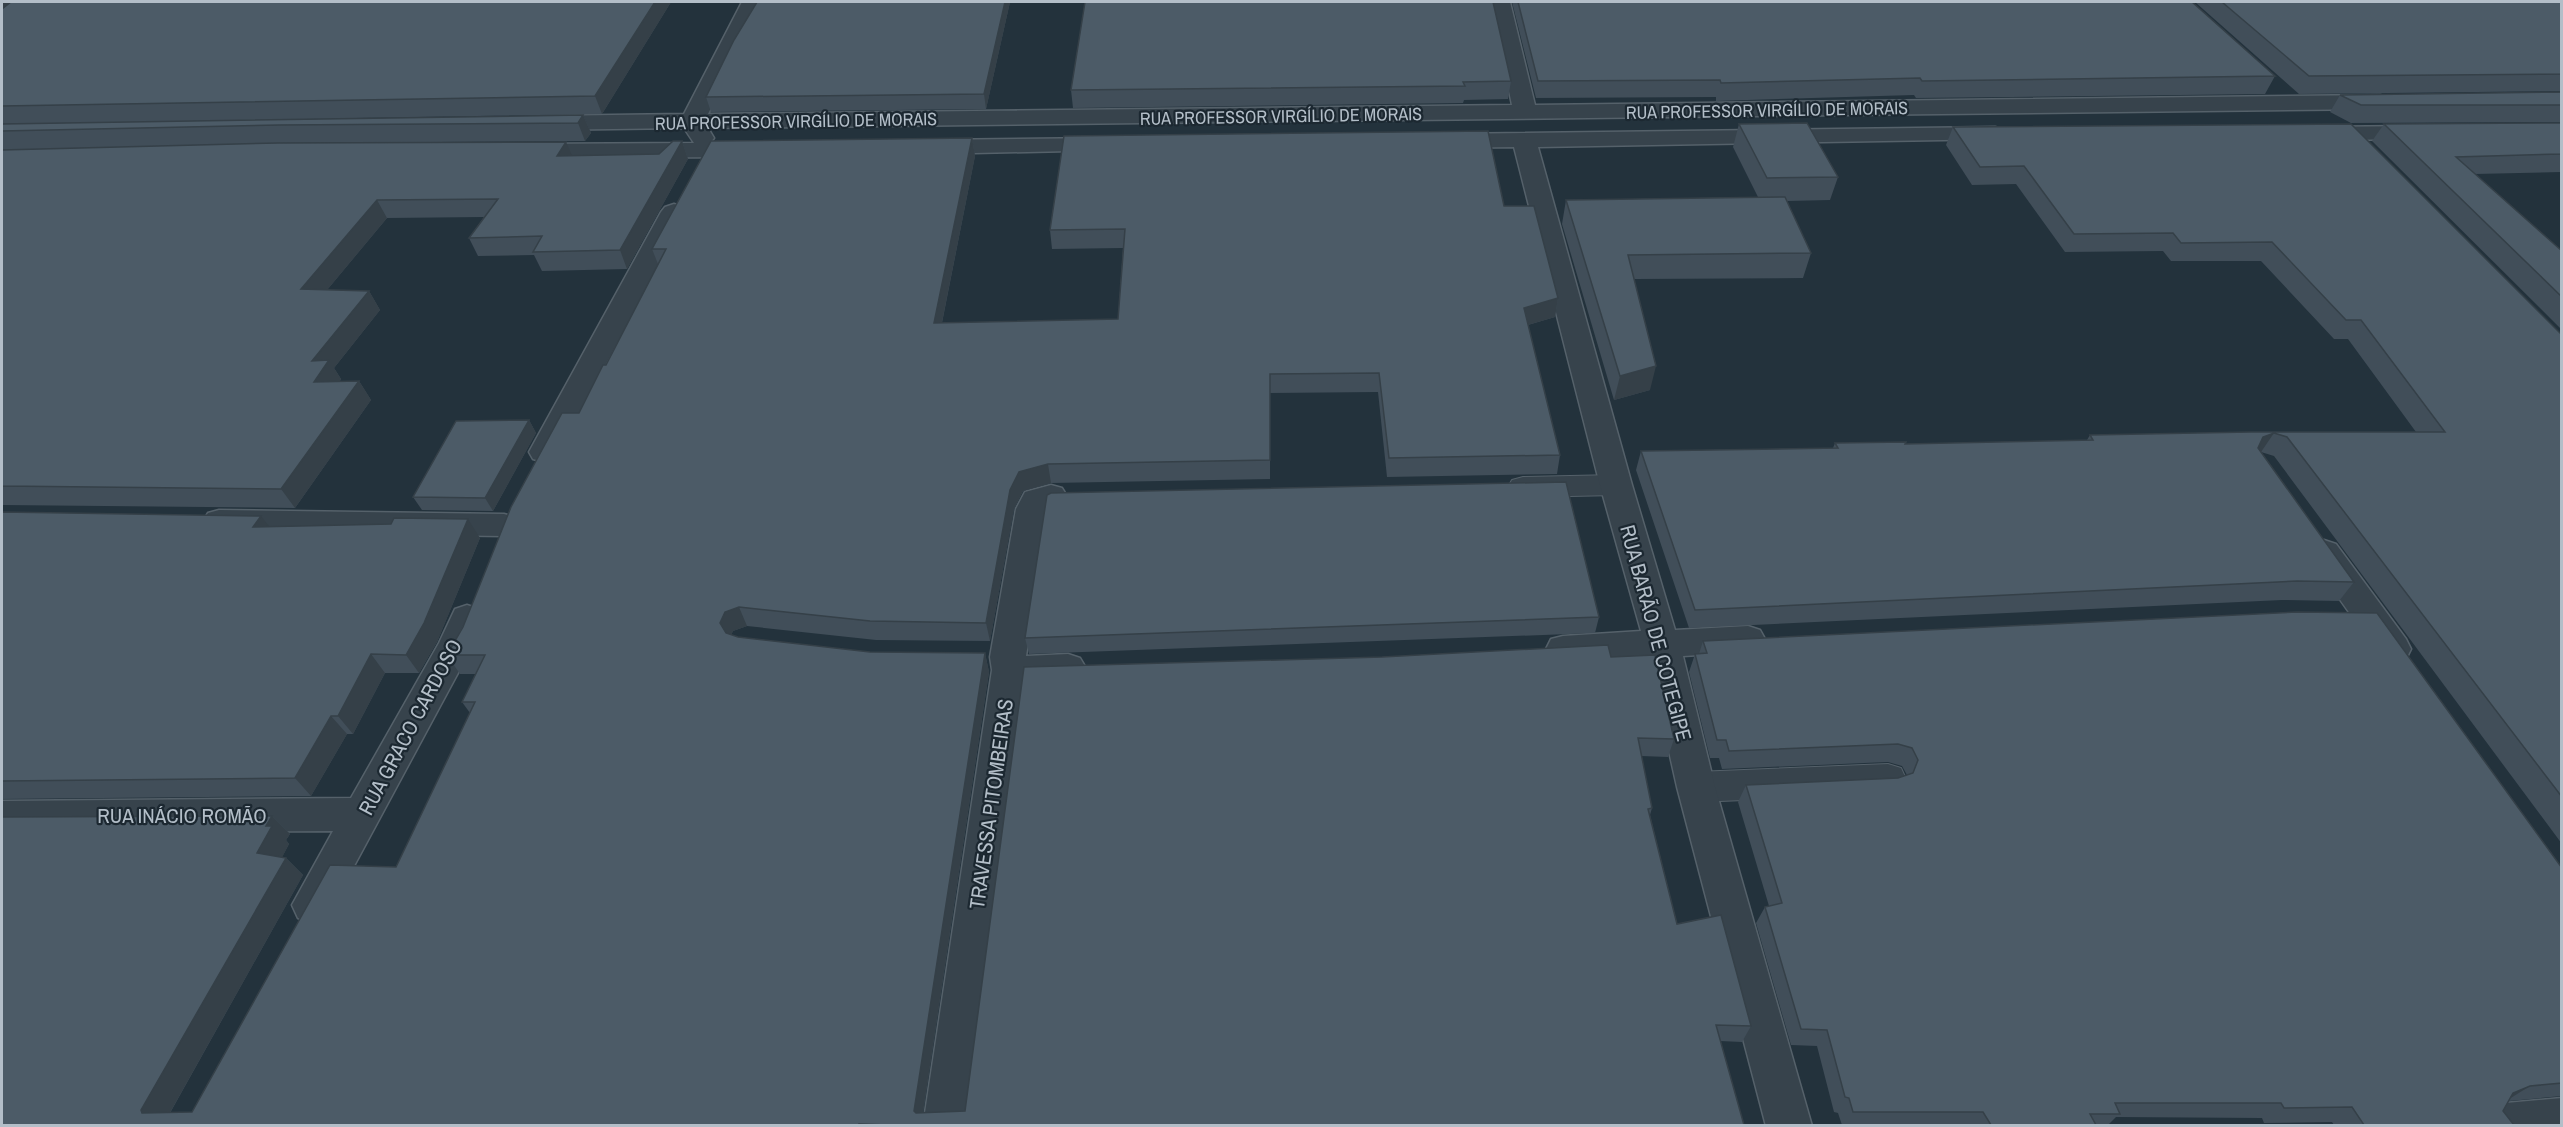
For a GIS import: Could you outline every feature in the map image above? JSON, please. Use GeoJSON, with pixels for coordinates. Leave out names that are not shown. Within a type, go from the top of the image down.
{"type":"FeatureCollection","features":[{"type":"Feature","properties":{"kind":"street"},"geometry":{"type":"LineString","coordinates":[[491,558],[504,525],[708,150],[692,122],[752,2]]}},
{"type":"Feature","properties":{"kind":"street","name":"RUA BARÃO DE COTEGIPE"},"geometry":{"type":"LineString","coordinates":[[1500,2],[1524,126],[1616,485],[1662,643],[1696,787],[1789,1125]]}},
{"type":"Feature","properties":{"kind":"street"},"geometry":{"type":"LineString","coordinates":[[2266,80],[2292,103],[2349,134],[2373,159]]}},
{"type":"Feature","properties":{"kind":"street","name":"RUA PROFESSOR VIRGÍLIO DE MORAIS"},"geometry":{"type":"LineString","coordinates":[[1423,141],[1524,126],[1890,108],[2408,102]]}},
{"type":"Feature","properties":{"kind":"street"},"geometry":{"type":"LineString","coordinates":[[1890,108],[1903,134]]}},
{"type":"Feature","properties":{"kind":"street","name":"RUA PROFESSOR VIRGÍLIO DE MORAIS"},"geometry":{"type":"LineString","coordinates":[[514,124],[692,122],[1371,124],[1903,134],[2020,134]]}},
{"type":"Feature","properties":{"kind":"street"},"geometry":{"type":"LineString","coordinates":[[2290,134],[2444,133]]}},
{"type":"Feature","properties":{"kind":"street","name":"RUA PROFESSOR VIRGÍLIO DE MORAIS"},"geometry":{"type":"LineString","coordinates":[[912,148],[1127,145]]}},
{"type":"Feature","properties":{"kind":"street","name":"RUA PROFESSOR VIRGÍLIO DE MORAIS"},"geometry":{"type":"LineString","coordinates":[[505,151],[768,149]]}},
{"type":"Feature","properties":{"kind":"street","name":"TRAVESSA PITOMBEIRAS"},"geometry":{"type":"LineString","coordinates":[[946,1125],[998,661],[1032,509],[1036,500],[1063,496]]}},
{"type":"Feature","properties":{"kind":"street"},"geometry":{"type":"LineString","coordinates":[[193,521],[504,525]]}},
{"type":"Feature","properties":{"kind":"street"},"geometry":{"type":"LineString","coordinates":[[2302,522],[2411,672]]}},
{"type":"Feature","properties":{"kind":"street","name":"RUA GRACO CARDOSO"},"geometry":{"type":"LineString","coordinates":[[299,928],[456,645],[478,590]]}},
{"type":"Feature","properties":{"kind":"street"},"geometry":{"type":"LineString","coordinates":[[2326,615],[2370,615]]}},
{"type":"Feature","properties":{"kind":"street"},"geometry":{"type":"LineString","coordinates":[[1533,650],[1782,638]]}},
{"type":"Feature","properties":{"kind":"street"},"geometry":{"type":"LineString","coordinates":[[998,661],[1094,668]]}},
{"type":"Feature","properties":{"kind":"street","name":"RUA INÁCIO ROMÃO"},"geometry":{"type":"LineString","coordinates":[[2,817],[363,814]]}},
{"type":"Feature","properties":{"kind":"street"},"geometry":{"type":"LineString","coordinates":[[2506,1125],[2562,1121]]}},
{"type":"Feature","properties":{"kind":"lane"},"geometry":{"type":"LineString","coordinates":[[1498,488],[1616,485]]}},
{"type":"Feature","properties":{"kind":"lane"},"geometry":{"type":"LineString","coordinates":[[1696,787],[1888,779]]}},
{"type":"Feature","properties":{"kind":"building"},"geometry":{"type":"Polygon","coordinates":[[[11,2],[655,2],[595,96],[2,106],[2,9],[11,2]]]}},
{"type":"Feature","properties":{"kind":"building"},"geometry":{"type":"Polygon","coordinates":[[[757,2],[1005,2],[984,94],[706,97],[734,40],[757,2]]]}},
{"type":"Feature","properties":{"kind":"building"},"geometry":{"type":"Polygon","coordinates":[[[1085,2],[1493,2],[1511,81],[1463,82],[1465,86],[1071,90],[1085,2]]]}},
{"type":"Feature","properties":{"kind":"building"},"geometry":{"type":"Polygon","coordinates":[[[1518,2],[2192,2],[2275,76],[1922,81],[1920,78],[1721,83],[1720,80],[1538,81],[1518,2]]]}},
{"type":"Feature","properties":{"kind":"building"},"geometry":{"type":"Polygon","coordinates":[[[2222,2],[2562,2],[2562,74],[2309,76],[2222,2]]]}},
{"type":"Feature","properties":{"kind":"building"},"geometry":{"type":"Polygon","coordinates":[[[2562,92],[2562,105],[2361,105],[2340,95],[2562,92]]]}},
{"type":"Feature","properties":{"kind":"building"},"geometry":{"type":"Polygon","coordinates":[[[583,115],[578,123],[279,125],[2,131],[2,124],[583,115]]]}},
{"type":"Feature","properties":{"kind":"building"},"geometry":{"type":"Polygon","coordinates":[[[1807,123],[1838,177],[1767,178],[1739,124],[1807,123]]]}},
{"type":"Feature","properties":{"kind":"building"},"geometry":{"type":"Polygon","coordinates":[[[2562,123],[2562,154],[2456,157],[2562,251],[2562,297],[2384,124],[2562,123]]]}},
{"type":"Feature","properties":{"kind":"building"},"geometry":{"type":"Polygon","coordinates":[[[2351,124],[2562,335],[2562,797],[2287,437],[2274,433],[2263,437],[2258,448],[2354,582],[2297,581],[1695,610],[1641,451],[1838,448],[1835,443],[1906,442],[1905,444],[2093,440],[2090,435],[2251,432],[2445,432],[2361,320],[2346,320],[2272,242],[2181,243],[2173,233],[2074,234],[2024,166],[1980,167],[1953,127],[2351,124]]]}},
{"type":"Feature","properties":{"kind":"building"},"geometry":{"type":"Polygon","coordinates":[[[1488,131],[1504,206],[1534,206],[1558,298],[1524,308],[1560,455],[1389,458],[1379,373],[1270,374],[1270,460],[1048,464],[1019,472],[1010,490],[986,623],[870,621],[739,607],[725,612],[720,623],[726,633],[738,637],[870,652],[985,653],[914,1111],[916,1113],[965,1111],[1024,667],[1382,657],[1608,645],[1611,657],[1655,655],[1674,739],[1638,738],[1652,808],[1648,809],[1677,924],[1721,915],[1751,1026],[1716,1025],[1744,1125],[2,1125],[2,817],[272,816],[266,826],[272,826],[257,853],[286,858],[141,1110],[142,1113],[192,1112],[330,865],[396,867],[475,702],[462,702],[485,655],[447,655],[463,627],[511,507],[562,413],[579,413],[603,365],[606,365],[666,249],[652,249],[711,141],[972,138],[934,323],[1118,319],[1125,229],[1050,230],[1064,136],[1488,131]]]}},
{"type":"Feature","properties":{"kind":"building"},"geometry":{"type":"Polygon","coordinates":[[[673,141],[682,141],[620,250],[533,252],[542,236],[469,238],[498,199],[377,200],[301,289],[369,291],[312,361],[329,360],[314,382],[359,381],[281,489],[2,486],[2,150],[278,143],[566,142],[557,156],[659,154],[673,141]]]}},
{"type":"Feature","properties":{"kind":"building"},"geometry":{"type":"Polygon","coordinates":[[[1785,197],[1811,253],[1628,255],[1656,366],[1620,376],[1566,200],[1785,197]]]}},
{"type":"Feature","properties":{"kind":"building"},"geometry":{"type":"Polygon","coordinates":[[[529,420],[485,498],[413,497],[456,421],[529,420]]]}},
{"type":"Feature","properties":{"kind":"building"},"geometry":{"type":"Polygon","coordinates":[[[1566,482],[1599,617],[1025,638],[1047,495],[1051,493],[1566,482]]]}},
{"type":"Feature","properties":{"kind":"building"},"geometry":{"type":"Polygon","coordinates":[[[2,512],[261,516],[253,527],[391,524],[394,518],[468,519],[424,623],[406,655],[371,654],[338,716],[331,716],[295,778],[2,781],[2,512]]]}},
{"type":"Feature","properties":{"kind":"building"},"geometry":{"type":"Polygon","coordinates":[[[2297,612],[2377,613],[2562,868],[2562,1083],[2530,1086],[2513,1093],[2503,1111],[2514,1125],[2364,1125],[2352,1107],[2284,1108],[2281,1103],[2115,1103],[2120,1114],[2090,1114],[2096,1125],[1991,1125],[1983,1112],[1853,1112],[1849,1098],[1845,1097],[1827,1030],[1801,1029],[1765,907],[1782,903],[1746,785],[1898,778],[1913,773],[1918,760],[1912,748],[1898,744],[1729,751],[1726,740],[1717,740],[1695,654],[1707,653],[1703,641],[2297,612]]]}}]}
